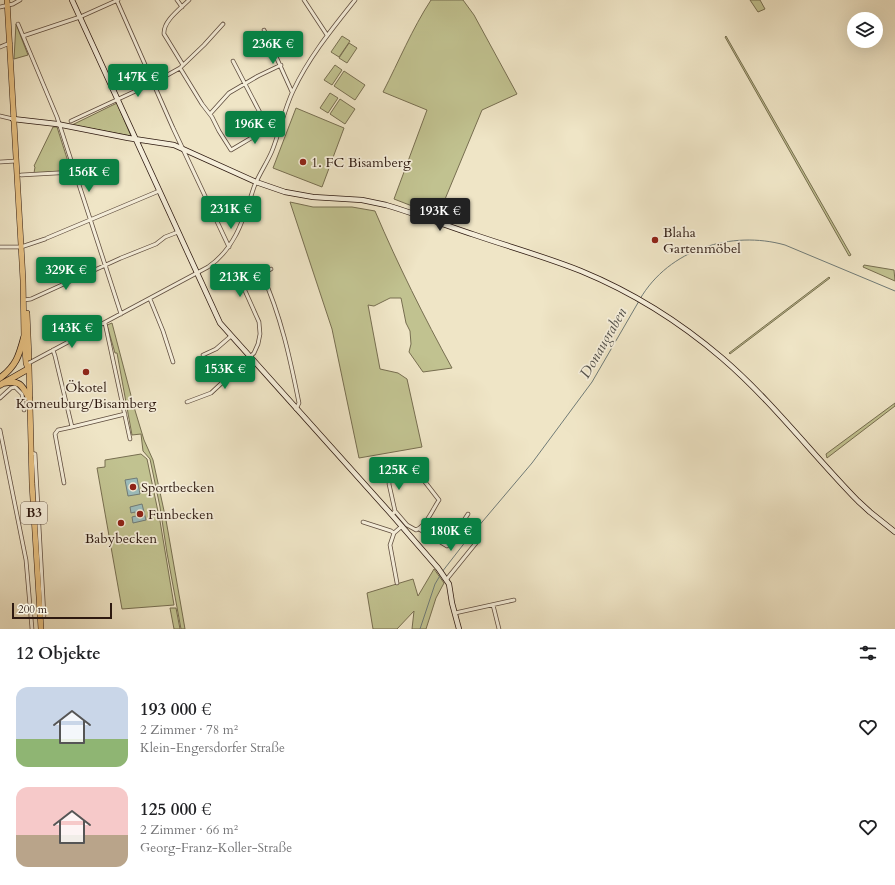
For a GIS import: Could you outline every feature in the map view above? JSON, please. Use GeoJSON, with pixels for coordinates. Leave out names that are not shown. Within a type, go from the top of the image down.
{"type":"FeatureCollection","features":[{"type":"Feature","properties":{"kind":"highway"},"geometry":{"type":"LineString","coordinates":[[1,381],[14,365],[24,337]]}},
{"type":"Feature","properties":{"kind":"highway"},"geometry":{"type":"LineString","coordinates":[[1,381],[30,365]]}},
{"type":"Feature","properties":{"kind":"highway"},"geometry":{"type":"LineString","coordinates":[[1,381],[20,384],[29,398]]}},
{"type":"Feature","properties":{"kind":"main road"},"geometry":{"type":"LineString","coordinates":[[72,0],[196,274],[220,323],[296,409],[394,513],[402,526],[438,568],[449,584],[459,629]]}},
{"type":"Feature","properties":{"kind":"main road","name":"B3"},"geometry":{"type":"LineString","coordinates":[[7,3],[24,300],[24,337],[26,364],[30,365]]}},
{"type":"Feature","properties":{"kind":"main road"},"geometry":{"type":"LineString","coordinates":[[13,119],[59,125],[135,139],[161,142],[182,147],[256,182],[281,190],[305,196],[362,200],[392,206],[564,265],[599,279],[644,302],[689,332],[727,363],[761,395],[858,501],[895,532]]}},
{"type":"Feature","properties":{"kind":"main road","name":"B3"},"geometry":{"type":"LineString","coordinates":[[24,300],[26,307],[30,365],[29,398],[31,454],[34,484],[40,629]]}},
{"type":"Feature","properties":{"kind":"street"},"geometry":{"type":"LineString","coordinates":[[0,7],[7,3],[20,0]]}},
{"type":"Feature","properties":{"kind":"street"},"geometry":{"type":"LineString","coordinates":[[23,36],[80,18],[118,0],[173,128],[228,247]]}},
{"type":"Feature","properties":{"kind":"street"},"geometry":{"type":"LineString","coordinates":[[177,0],[182,7]]}},
{"type":"Feature","properties":{"kind":"street"},"geometry":{"type":"LineString","coordinates":[[189,0],[165,26],[164,34],[202,104],[217,124],[219,131],[231,150],[268,128]]}},
{"type":"Feature","properties":{"kind":"street"},"geometry":{"type":"LineString","coordinates":[[304,0],[327,35]]}},
{"type":"Feature","properties":{"kind":"street"},"geometry":{"type":"LineString","coordinates":[[30,365],[53,350],[215,263],[238,232],[256,182],[272,152],[292,92],[305,68],[327,35],[355,0]]}},
{"type":"Feature","properties":{"kind":"street"},"geometry":{"type":"LineString","coordinates":[[18,24],[59,125],[121,314]]}},
{"type":"Feature","properties":{"kind":"street"},"geometry":{"type":"LineString","coordinates":[[72,121],[153,83],[181,66],[224,24]]}},
{"type":"Feature","properties":{"kind":"street"},"geometry":{"type":"LineString","coordinates":[[264,30],[281,64],[292,92]]}},
{"type":"Feature","properties":{"kind":"street"},"geometry":{"type":"LineString","coordinates":[[0,47],[10,43]]}},
{"type":"Feature","properties":{"kind":"street"},"geometry":{"type":"LineString","coordinates":[[233,61],[268,128],[279,132]]}},
{"type":"Feature","properties":{"kind":"street"},"geometry":{"type":"LineString","coordinates":[[210,114],[229,94],[244,83],[281,64]]}},
{"type":"Feature","properties":{"kind":"street"},"geometry":{"type":"LineString","coordinates":[[0,116],[13,119]]}},
{"type":"Feature","properties":{"kind":"street"},"geometry":{"type":"LineString","coordinates":[[0,162],[16,161]]}},
{"type":"Feature","properties":{"kind":"street"},"geometry":{"type":"LineString","coordinates":[[21,175],[75,172]]}},
{"type":"Feature","properties":{"kind":"street"},"geometry":{"type":"LineString","coordinates":[[0,247],[21,246],[46,238],[159,191]]}},
{"type":"Feature","properties":{"kind":"street"},"geometry":{"type":"LineString","coordinates":[[24,300],[34,298],[104,265],[156,244],[166,237],[178,232]]}},
{"type":"Feature","properties":{"kind":"street"},"geometry":{"type":"LineString","coordinates":[[187,402],[211,392],[254,353],[260,334],[259,322],[242,284],[271,269]]}},
{"type":"Feature","properties":{"kind":"street"},"geometry":{"type":"LineString","coordinates":[[262,274],[274,302],[289,351],[298,403],[296,409]]}},
{"type":"Feature","properties":{"kind":"street"},"geometry":{"type":"LineString","coordinates":[[150,299],[163,331],[173,362]]}},
{"type":"Feature","properties":{"kind":"street"},"geometry":{"type":"LineString","coordinates":[[105,323],[130,439]]}},
{"type":"Feature","properties":{"kind":"street"},"geometry":{"type":"LineString","coordinates":[[203,355],[216,349],[231,336]]}},
{"type":"Feature","properties":{"kind":"street"},"geometry":{"type":"LineString","coordinates":[[53,350],[72,426]]}},
{"type":"Feature","properties":{"kind":"street"},"geometry":{"type":"LineString","coordinates":[[0,398],[11,388],[15,387],[22,394],[24,410]]}},
{"type":"Feature","properties":{"kind":"street"},"geometry":{"type":"LineString","coordinates":[[64,483],[55,434],[58,430],[125,414]]}},
{"type":"Feature","properties":{"kind":"street"},"geometry":{"type":"LineString","coordinates":[[0,430],[26,560],[32,629]]}},
{"type":"Feature","properties":{"kind":"street"},"geometry":{"type":"LineString","coordinates":[[418,529],[439,500],[415,469],[390,474],[389,484],[394,513],[413,530],[418,529],[447,546],[468,514]]}},
{"type":"Feature","properties":{"kind":"street"},"geometry":{"type":"LineString","coordinates":[[34,484],[44,616]]}},
{"type":"Feature","properties":{"kind":"street"},"geometry":{"type":"LineString","coordinates":[[363,522],[394,533]]}},
{"type":"Feature","properties":{"kind":"street"},"geometry":{"type":"LineString","coordinates":[[397,583],[390,545],[394,533],[402,526]]}},
{"type":"Feature","properties":{"kind":"street"},"geometry":{"type":"LineString","coordinates":[[446,579],[476,543]]}},
{"type":"Feature","properties":{"kind":"street"},"geometry":{"type":"LineString","coordinates":[[455,613],[514,600]]}},
{"type":"Feature","properties":{"kind":"street"},"geometry":{"type":"LineString","coordinates":[[493,605],[499,629]]}},
{"type":"Feature","properties":{"kind":"green space"},"geometry":{"type":"Polygon","coordinates":[[[431,0],[463,0],[474,15],[517,94],[482,110],[438,216],[394,199],[427,110],[383,92],[431,0]]]}},
{"type":"Feature","properties":{"kind":"green space"},"geometry":{"type":"Polygon","coordinates":[[[750,0],[760,0],[765,9],[758,12],[750,0]]]}},
{"type":"Feature","properties":{"kind":"green space"},"geometry":{"type":"Polygon","coordinates":[[[16,24],[28,55],[14,59],[16,24]]]}},
{"type":"Feature","properties":{"kind":"green space"},"geometry":{"type":"Polygon","coordinates":[[[342,36],[350,41],[339,57],[331,52],[342,36]]]}},
{"type":"Feature","properties":{"kind":"green space"},"geometry":{"type":"Polygon","coordinates":[[[726,36],[851,255],[849,256],[725,37],[726,36]]]}},
{"type":"Feature","properties":{"kind":"green space"},"geometry":{"type":"Polygon","coordinates":[[[349,43],[357,48],[347,63],[339,58],[349,43]]]}},
{"type":"Feature","properties":{"kind":"green space"},"geometry":{"type":"Polygon","coordinates":[[[335,65],[342,70],[332,85],[324,80],[335,65]]]}},
{"type":"Feature","properties":{"kind":"green space"},"geometry":{"type":"Polygon","coordinates":[[[344,71],[365,85],[355,100],[334,86],[344,71]]]}},
{"type":"Feature","properties":{"kind":"green space"},"geometry":{"type":"Polygon","coordinates":[[[330,93],[338,98],[328,113],[320,108],[330,93]]]}},
{"type":"Feature","properties":{"kind":"green space"},"geometry":{"type":"Polygon","coordinates":[[[340,99],[355,109],[345,124],[330,114],[340,99]]]}},
{"type":"Feature","properties":{"kind":"green space"},"geometry":{"type":"Polygon","coordinates":[[[117,103],[131,136],[72,125],[117,103]]]}},
{"type":"Feature","properties":{"kind":"green space"},"geometry":{"type":"Polygon","coordinates":[[[296,108],[344,128],[322,187],[273,168],[296,108]]]}},
{"type":"Feature","properties":{"kind":"green space"},"geometry":{"type":"Polygon","coordinates":[[[53,127],[57,127],[71,171],[34,173],[34,166],[53,127]]]}},
{"type":"Feature","properties":{"kind":"green space"},"geometry":{"type":"Polygon","coordinates":[[[290,202],[313,207],[352,207],[375,211],[431,330],[452,368],[423,372],[409,352],[411,344],[410,331],[406,323],[401,298],[390,298],[374,306],[368,305],[380,369],[398,373],[407,379],[422,447],[359,458],[332,329],[290,202]]]}},
{"type":"Feature","properties":{"kind":"green space"},"geometry":{"type":"Polygon","coordinates":[[[864,265],[894,270],[895,281],[863,267],[864,265]]]}},
{"type":"Feature","properties":{"kind":"green space"},"geometry":{"type":"Polygon","coordinates":[[[829,277],[830,278],[730,354],[729,353],[829,277]]]}},
{"type":"Feature","properties":{"kind":"green space"},"geometry":{"type":"Polygon","coordinates":[[[112,323],[134,407],[144,440],[153,460],[166,520],[185,629],[181,629],[160,507],[150,459],[143,451],[141,434],[132,435],[117,353],[115,353],[107,325],[112,323]]]}},
{"type":"Feature","properties":{"kind":"green space"},"geometry":{"type":"Polygon","coordinates":[[[895,403],[895,406],[827,458],[826,454],[895,403]]]}},
{"type":"Feature","properties":{"kind":"green space"},"geometry":{"type":"Polygon","coordinates":[[[141,454],[147,459],[160,521],[174,605],[122,609],[97,468],[105,467],[105,460],[141,454]]]}},
{"type":"Feature","properties":{"kind":"green space"},"geometry":{"type":"Polygon","coordinates":[[[434,569],[444,583],[436,598],[426,629],[412,629],[414,611],[397,629],[373,629],[367,593],[413,579],[418,596],[434,569]]]}},
{"type":"Feature","properties":{"kind":"green space"},"geometry":{"type":"Polygon","coordinates":[[[170,608],[176,608],[180,629],[174,629],[170,608]]]}},
{"type":"Feature","properties":{"kind":"water","name":"Sportbecken"},"geometry":{"type":"Polygon","coordinates":[[[137,478],[140,494],[128,496],[125,480],[137,478]]]}},
{"type":"Feature","properties":{"kind":"water","name":"Funbecken"},"geometry":{"type":"Polygon","coordinates":[[[142,504],[146,520],[133,523],[132,517],[136,516],[135,512],[131,513],[130,507],[142,504]]]}},
{"type":"Feature","properties":{"kind":"waterway","name":"Donaugraben"},"geometry":{"type":"LineString","coordinates":[[640,299],[652,282],[667,267],[685,256],[723,242],[744,240],[765,241],[785,245],[895,291]]}},
{"type":"Feature","properties":{"kind":"waterway","name":"Donaugraben"},"geometry":{"type":"LineString","coordinates":[[442,572],[466,541],[532,463],[592,382],[639,301]]}},
{"type":"Feature","properties":{"kind":"waterway","name":"Donaugraben"},"geometry":{"type":"LineString","coordinates":[[420,629],[435,584],[441,574]]}},
{"type":"Feature","properties":{"kind":"place","name":"1. FC Bisamberg"},"geometry":{"type":"Point","coordinates":[303,162]}},
{"type":"Feature","properties":{"kind":"place","name":"Blaha Gartenmöbel"},"geometry":{"type":"Point","coordinates":[655,240]}},
{"type":"Feature","properties":{"kind":"place","name":"Ökotel Korneuburg/Bisamberg"},"geometry":{"type":"Point","coordinates":[86,372]}},
{"type":"Feature","properties":{"kind":"place","name":"Sportbecken"},"geometry":{"type":"Point","coordinates":[133,487]}},
{"type":"Feature","properties":{"kind":"place","name":"Funbecken"},"geometry":{"type":"Point","coordinates":[140,514]}},
{"type":"Feature","properties":{"kind":"place","name":"Babybecken"},"geometry":{"type":"Point","coordinates":[121,523]}}]}
